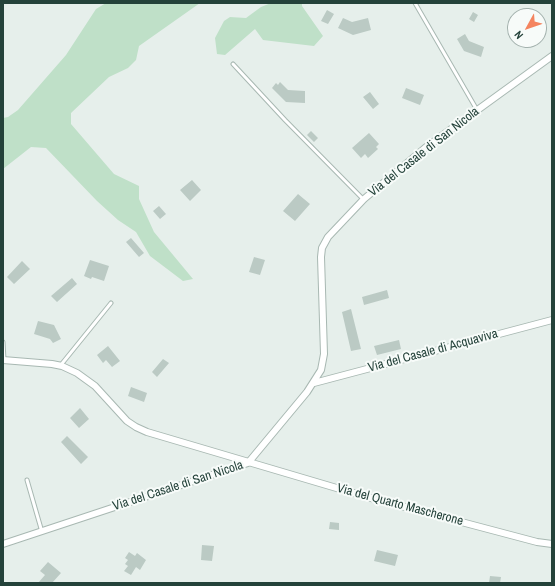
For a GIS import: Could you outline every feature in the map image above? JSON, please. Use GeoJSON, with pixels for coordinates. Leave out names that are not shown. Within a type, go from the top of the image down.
{"type":"FeatureCollection","features":[{"type":"Feature","properties":{"kind":"street","name":"Via del Casale di San Nicola"},"geometry":{"type":"LineString","coordinates":[[3,544],[248,463],[303,398],[321,370],[324,354],[320,261],[325,240],[364,199],[425,148],[552,56]]}},
{"type":"Feature","properties":{"kind":"street","name":"Via del Casale di Acquaviva"},"geometry":{"type":"LineString","coordinates":[[314,382],[552,320]]}},
{"type":"Feature","properties":{"kind":"street","name":"Via del Quarto Mascherone"},"geometry":{"type":"LineString","coordinates":[[4,360],[42,362],[60,366],[77,373],[90,381],[122,416],[142,430],[248,463],[367,497],[537,542],[552,544]]}},
{"type":"Feature","properties":{"kind":"lane"},"geometry":{"type":"LineString","coordinates":[[415,3],[476,110]]}},
{"type":"Feature","properties":{"kind":"lane"},"geometry":{"type":"LineString","coordinates":[[233,64],[285,120],[364,199]]}},
{"type":"Feature","properties":{"kind":"lane"},"geometry":{"type":"LineString","coordinates":[[60,366],[111,303]]}},
{"type":"Feature","properties":{"kind":"lane"},"geometry":{"type":"LineString","coordinates":[[3,342],[4,360]]}},
{"type":"Feature","properties":{"kind":"lane"},"geometry":{"type":"LineString","coordinates":[[27,480],[42,532]]}},
{"type":"Feature","properties":{"kind":"green space"},"geometry":{"type":"Polygon","coordinates":[[[106,3],[200,3],[139,46],[136,60],[128,68],[109,77],[71,113],[71,124],[114,174],[139,186],[139,199],[154,232],[193,279],[183,281],[150,256],[136,232],[118,220],[97,201],[46,148],[31,147],[3,169],[3,118],[8,117],[18,110],[66,55],[96,9],[106,3]]]}},
{"type":"Feature","properties":{"kind":"green space"},"geometry":{"type":"Polygon","coordinates":[[[271,3],[302,3],[302,6],[323,36],[314,46],[263,40],[255,29],[225,55],[217,54],[215,38],[224,21],[230,17],[246,18],[261,7],[271,3]]]}},
{"type":"Feature","properties":{"kind":"building"},"geometry":{"type":"Polygon","coordinates":[[[327,10],[334,14],[328,24],[321,21],[327,10]]]}},
{"type":"Feature","properties":{"kind":"building"},"geometry":{"type":"Polygon","coordinates":[[[473,12],[478,15],[474,22],[469,19],[473,12]]]}},
{"type":"Feature","properties":{"kind":"building"},"geometry":{"type":"Polygon","coordinates":[[[343,18],[352,22],[368,18],[371,30],[353,35],[338,28],[343,18]]]}},
{"type":"Feature","properties":{"kind":"building"},"geometry":{"type":"Polygon","coordinates":[[[465,34],[469,41],[484,47],[481,57],[464,51],[457,39],[465,34]]]}},
{"type":"Feature","properties":{"kind":"building"},"geometry":{"type":"Polygon","coordinates":[[[280,82],[288,90],[305,91],[305,103],[286,102],[272,88],[276,83],[278,85],[280,82]]]}},
{"type":"Feature","properties":{"kind":"building"},"geometry":{"type":"Polygon","coordinates":[[[406,88],[424,95],[420,105],[402,98],[406,88]]]}},
{"type":"Feature","properties":{"kind":"building"},"geometry":{"type":"Polygon","coordinates":[[[370,92],[379,104],[373,109],[363,97],[370,92]]]}},
{"type":"Feature","properties":{"kind":"building"},"geometry":{"type":"Polygon","coordinates":[[[311,131],[318,138],[314,142],[307,135],[311,131]]]}},
{"type":"Feature","properties":{"kind":"building"},"geometry":{"type":"Polygon","coordinates":[[[369,133],[379,144],[376,147],[378,149],[368,158],[365,154],[361,158],[352,148],[369,133]]]}},
{"type":"Feature","properties":{"kind":"building"},"geometry":{"type":"Polygon","coordinates":[[[192,180],[201,190],[190,201],[180,190],[192,180]]]}},
{"type":"Feature","properties":{"kind":"building"},"geometry":{"type":"Polygon","coordinates":[[[298,194],[310,204],[295,221],[283,211],[298,194]]]}},
{"type":"Feature","properties":{"kind":"building"},"geometry":{"type":"Polygon","coordinates":[[[159,206],[166,214],[160,219],[153,211],[159,206]]]}},
{"type":"Feature","properties":{"kind":"building"},"geometry":{"type":"Polygon","coordinates":[[[131,238],[144,253],[139,257],[126,242],[131,238]]]}},
{"type":"Feature","properties":{"kind":"building"},"geometry":{"type":"Polygon","coordinates":[[[254,257],[265,260],[260,275],[249,272],[254,257]]]}},
{"type":"Feature","properties":{"kind":"building"},"geometry":{"type":"Polygon","coordinates":[[[90,260],[109,266],[104,281],[92,277],[91,279],[84,276],[90,260]]]}},
{"type":"Feature","properties":{"kind":"building"},"geometry":{"type":"Polygon","coordinates":[[[22,261],[30,269],[14,284],[7,277],[22,261]]]}},
{"type":"Feature","properties":{"kind":"building"},"geometry":{"type":"Polygon","coordinates":[[[72,278],[77,284],[57,302],[51,296],[72,278]]]}},
{"type":"Feature","properties":{"kind":"building"},"geometry":{"type":"Polygon","coordinates":[[[387,290],[389,298],[364,305],[362,297],[387,290]]]}},
{"type":"Feature","properties":{"kind":"building"},"geometry":{"type":"Polygon","coordinates":[[[351,309],[361,349],[351,351],[342,312],[351,309]]]}},
{"type":"Feature","properties":{"kind":"building"},"geometry":{"type":"Polygon","coordinates":[[[38,321],[54,325],[61,339],[53,343],[50,339],[34,334],[38,321]]]}},
{"type":"Feature","properties":{"kind":"building"},"geometry":{"type":"Polygon","coordinates":[[[399,340],[401,349],[377,355],[374,346],[399,340]]]}},
{"type":"Feature","properties":{"kind":"building"},"geometry":{"type":"Polygon","coordinates":[[[108,346],[120,361],[112,367],[106,360],[103,363],[97,355],[108,346]]]}},
{"type":"Feature","properties":{"kind":"building"},"geometry":{"type":"Polygon","coordinates":[[[163,359],[169,363],[157,377],[152,372],[163,359]]]}},
{"type":"Feature","properties":{"kind":"building"},"geometry":{"type":"Polygon","coordinates":[[[131,387],[147,393],[144,402],[128,396],[131,387]]]}},
{"type":"Feature","properties":{"kind":"building"},"geometry":{"type":"Polygon","coordinates":[[[80,408],[89,419],[79,428],[70,418],[80,408]]]}},
{"type":"Feature","properties":{"kind":"building"},"geometry":{"type":"Polygon","coordinates":[[[67,436],[88,457],[81,464],[61,442],[67,436]]]}},
{"type":"Feature","properties":{"kind":"building"},"geometry":{"type":"Polygon","coordinates":[[[330,522],[339,523],[339,530],[329,529],[330,522]]]}},
{"type":"Feature","properties":{"kind":"building"},"geometry":{"type":"Polygon","coordinates":[[[202,545],[214,546],[212,561],[201,560],[202,545]]]}},
{"type":"Feature","properties":{"kind":"building"},"geometry":{"type":"Polygon","coordinates":[[[377,550],[398,555],[395,566],[374,561],[377,550]]]}},
{"type":"Feature","properties":{"kind":"building"},"geometry":{"type":"Polygon","coordinates":[[[129,552],[135,556],[137,553],[146,560],[140,570],[136,567],[131,575],[124,571],[128,566],[125,564],[128,560],[125,558],[129,552]]]}},
{"type":"Feature","properties":{"kind":"building"},"geometry":{"type":"Polygon","coordinates":[[[48,562],[61,573],[52,583],[38,583],[45,575],[40,571],[48,562]]]}},
{"type":"Feature","properties":{"kind":"building"},"geometry":{"type":"Polygon","coordinates":[[[490,576],[501,577],[500,583],[489,583],[490,576]]]}}]}
